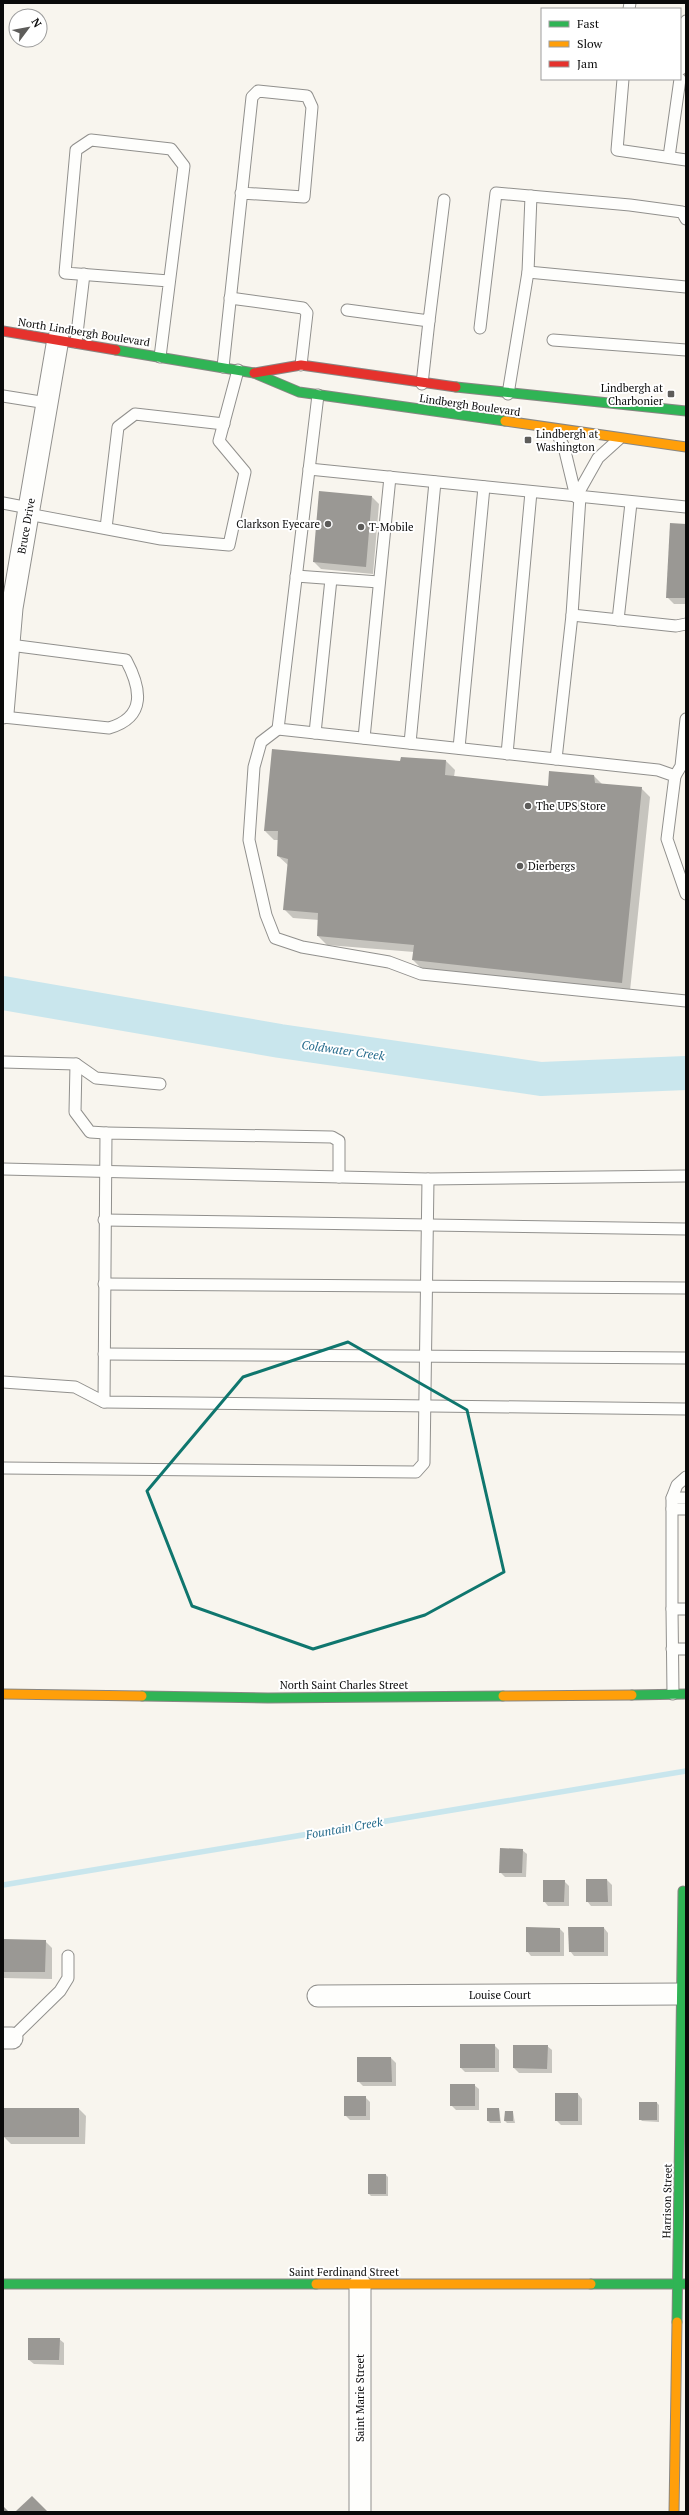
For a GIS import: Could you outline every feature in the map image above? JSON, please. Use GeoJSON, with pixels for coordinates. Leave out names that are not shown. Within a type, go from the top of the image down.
{"type":"FeatureCollection","features":[{"type":"Feature","properties":{"kind":"main road","name":"North Lindbergh Boulevard"},"geometry":{"type":"LineString","coordinates":[[3,331],[160,357]]}},
{"type":"Feature","properties":{"kind":"main road","name":"Lindbergh Boulevard"},"geometry":{"type":"LineString","coordinates":[[160,357],[254,372],[301,365],[422,384],[686,411]]}},
{"type":"Feature","properties":{"kind":"main road","name":"Lindbergh Boulevard"},"geometry":{"type":"LineString","coordinates":[[254,372],[299,392],[555,430],[686,447]]}},
{"type":"Feature","properties":{"kind":"main road","name":"North Saint Charles Street"},"geometry":{"type":"LineString","coordinates":[[3,1694],[268,1698],[686,1694]]}},
{"type":"Feature","properties":{"kind":"main road","name":"Harrison Street"},"geometry":{"type":"LineString","coordinates":[[674,2512],[682,2347],[682,1994],[684,1891]]}},
{"type":"Feature","properties":{"kind":"main road","name":"Saint Ferdinand Street"},"geometry":{"type":"LineString","coordinates":[[3,2284],[682,2284]]}},
{"type":"Feature","properties":{"kind":"street","name":"Bruce Drive"},"geometry":{"type":"LineString","coordinates":[[3,713],[10,645],[8,608],[28,511],[47,403],[67,341]]}},
{"type":"Feature","properties":{"kind":"street","name":"Louise Court"},"geometry":{"type":"LineString","coordinates":[[318,1996],[682,1994]]}},
{"type":"Feature","properties":{"kind":"street","name":"Saint Marie Street"},"geometry":{"type":"LineString","coordinates":[[360,2284],[360,2512]]}},
{"type":"Feature","properties":{"kind":"lane"},"geometry":{"type":"LineString","coordinates":[[682,73],[686,21]]}},
{"type":"Feature","properties":{"kind":"lane"},"geometry":{"type":"LineString","coordinates":[[623,80],[617,150],[686,160]]}},
{"type":"Feature","properties":{"kind":"lane"},"geometry":{"type":"LineString","coordinates":[[669,157],[681,80]]}},
{"type":"Feature","properties":{"kind":"lane"},"geometry":{"type":"LineString","coordinates":[[223,367],[241,193],[252,97],[258,91],[307,96],[312,107],[304,197],[241,193]]}},
{"type":"Feature","properties":{"kind":"lane"},"geometry":{"type":"LineString","coordinates":[[160,357],[184,166],[171,149],[91,140],[76,150],[65,273],[169,282]]}},
{"type":"Feature","properties":{"kind":"lane"},"geometry":{"type":"LineString","coordinates":[[480,328],[496,193],[675,211],[682,212],[686,219]]}},
{"type":"Feature","properties":{"kind":"lane"},"geometry":{"type":"LineString","coordinates":[[508,394],[528,272],[530,196]]}},
{"type":"Feature","properties":{"kind":"lane"},"geometry":{"type":"LineString","coordinates":[[422,384],[444,200]]}},
{"type":"Feature","properties":{"kind":"lane"},"geometry":{"type":"LineString","coordinates":[[528,272],[686,287]]}},
{"type":"Feature","properties":{"kind":"lane"},"geometry":{"type":"LineString","coordinates":[[67,341],[84,274]]}},
{"type":"Feature","properties":{"kind":"lane"},"geometry":{"type":"LineString","coordinates":[[230,298],[303,308],[307,313],[301,365]]}},
{"type":"Feature","properties":{"kind":"lane"},"geometry":{"type":"LineString","coordinates":[[347,310],[429,321]]}},
{"type":"Feature","properties":{"kind":"lane"},"geometry":{"type":"LineString","coordinates":[[553,340],[686,350]]}},
{"type":"Feature","properties":{"kind":"lane"},"geometry":{"type":"LineString","coordinates":[[3,503],[28,511],[151,537],[229,545],[245,472],[219,441],[238,370]]}},
{"type":"Feature","properties":{"kind":"lane"},"geometry":{"type":"LineString","coordinates":[[318,395],[278,728],[261,742],[254,767],[249,840],[266,915],[274,938],[302,947],[389,962],[421,974],[686,1001]]}},
{"type":"Feature","properties":{"kind":"lane"},"geometry":{"type":"LineString","coordinates":[[3,396],[47,403]]}},
{"type":"Feature","properties":{"kind":"lane"},"geometry":{"type":"LineString","coordinates":[[106,528],[118,427],[135,414],[224,424]]}},
{"type":"Feature","properties":{"kind":"lane"},"geometry":{"type":"LineString","coordinates":[[555,430],[564,447],[578,497],[572,615],[556,759]]}},
{"type":"Feature","properties":{"kind":"lane"},"geometry":{"type":"LineString","coordinates":[[578,497],[598,458],[619,439]]}},
{"type":"Feature","properties":{"kind":"lane"},"geometry":{"type":"LineString","coordinates":[[309,469],[631,503],[686,507]]}},
{"type":"Feature","properties":{"kind":"lane"},"geometry":{"type":"LineString","coordinates":[[364,738],[390,477]]}},
{"type":"Feature","properties":{"kind":"lane"},"geometry":{"type":"LineString","coordinates":[[410,743],[434,482]]}},
{"type":"Feature","properties":{"kind":"lane"},"geometry":{"type":"LineString","coordinates":[[459,748],[484,487]]}},
{"type":"Feature","properties":{"kind":"lane"},"geometry":{"type":"LineString","coordinates":[[507,754],[531,492]]}},
{"type":"Feature","properties":{"kind":"lane"},"geometry":{"type":"LineString","coordinates":[[618,620],[631,503]]}},
{"type":"Feature","properties":{"kind":"lane"},"geometry":{"type":"LineString","coordinates":[[296,576],[379,582]]}},
{"type":"Feature","properties":{"kind":"lane"},"geometry":{"type":"LineString","coordinates":[[315,733],[331,579]]}},
{"type":"Feature","properties":{"kind":"lane"},"geometry":{"type":"LineString","coordinates":[[572,615],[676,626],[686,624]]}},
{"type":"Feature","properties":{"kind":"lane"},"geometry":{"type":"LineString","coordinates":[[3,717],[109,728],[124,724],[133,713],[138,695],[137,680],[126,660],[10,645]]}},
{"type":"Feature","properties":{"kind":"lane"},"geometry":{"type":"LineString","coordinates":[[686,719],[680,766],[674,776],[667,839],[686,894]]}},
{"type":"Feature","properties":{"kind":"lane"},"geometry":{"type":"LineString","coordinates":[[278,728],[658,770],[674,776]]}},
{"type":"Feature","properties":{"kind":"lane"},"geometry":{"type":"LineString","coordinates":[[3,1062],[76,1064],[96,1078],[160,1084]]}},
{"type":"Feature","properties":{"kind":"lane"},"geometry":{"type":"LineString","coordinates":[[76,1064],[75,1112],[90,1132],[332,1138],[339,1141],[339,1177]]}},
{"type":"Feature","properties":{"kind":"lane"},"geometry":{"type":"LineString","coordinates":[[104,1402],[104,1171],[106,1133]]}},
{"type":"Feature","properties":{"kind":"lane"},"geometry":{"type":"LineString","coordinates":[[3,1169],[428,1179],[686,1176]]}},
{"type":"Feature","properties":{"kind":"lane"},"geometry":{"type":"LineString","coordinates":[[3,1468],[416,1472],[424,1463],[428,1179]]}},
{"type":"Feature","properties":{"kind":"lane"},"geometry":{"type":"LineString","coordinates":[[104,1220],[686,1229]]}},
{"type":"Feature","properties":{"kind":"lane"},"geometry":{"type":"LineString","coordinates":[[104,1284],[686,1288]]}},
{"type":"Feature","properties":{"kind":"lane"},"geometry":{"type":"LineString","coordinates":[[104,1354],[426,1355],[686,1358]]}},
{"type":"Feature","properties":{"kind":"lane"},"geometry":{"type":"LineString","coordinates":[[3,1382],[75,1388],[104,1402],[686,1408]]}},
{"type":"Feature","properties":{"kind":"lane"},"geometry":{"type":"LineString","coordinates":[[673,1694],[672,1503],[677,1485],[686,1478]]}},
{"type":"Feature","properties":{"kind":"lane"},"geometry":{"type":"LineString","coordinates":[[672,1503],[686,1498]]}},
{"type":"Feature","properties":{"kind":"lane"},"geometry":{"type":"LineString","coordinates":[[672,1503],[686,1509]]}},
{"type":"Feature","properties":{"kind":"lane"},"geometry":{"type":"LineString","coordinates":[[672,1609],[686,1609]]}},
{"type":"Feature","properties":{"kind":"lane"},"geometry":{"type":"LineString","coordinates":[[672,1649],[686,1649]]}},
{"type":"Feature","properties":{"kind":"lane"},"geometry":{"type":"LineString","coordinates":[[8,2038],[60,1991],[68,1978],[68,1956]]}},
{"type":"Feature","properties":{"kind":"highlighted area"},"geometry":{"type":"Polygon","coordinates":[[[348,1342],[467,1410],[504,1572],[425,1615],[313,1649],[192,1606],[147,1491],[243,1377],[348,1342]]]}},
{"type":"Feature","properties":{"kind":"building"},"geometry":{"type":"Polygon","coordinates":[[[319,491],[372,496],[366,567],[313,562],[319,491]]]}},
{"type":"Feature","properties":{"kind":"building"},"geometry":{"type":"Polygon","coordinates":[[[670,523],[686,524],[686,598],[666,598],[670,523]]]}},
{"type":"Feature","properties":{"kind":"building"},"geometry":{"type":"Polygon","coordinates":[[[272,749],[400,761],[401,757],[446,760],[445,775],[548,786],[549,771],[594,775],[595,783],[642,787],[622,983],[412,960],[414,945],[317,936],[318,913],[283,910],[288,859],[277,856],[278,831],[264,831],[272,749]]]}},
{"type":"Feature","properties":{"kind":"building"},"geometry":{"type":"Polygon","coordinates":[[[500,1848],[523,1849],[522,1873],[499,1873],[500,1848]]]}},
{"type":"Feature","properties":{"kind":"building"},"geometry":{"type":"Polygon","coordinates":[[[586,1879],[607,1879],[608,1902],[586,1902],[586,1879]]]}},
{"type":"Feature","properties":{"kind":"building"},"geometry":{"type":"Polygon","coordinates":[[[543,1880],[565,1880],[564,1902],[543,1902],[543,1880]]]}},
{"type":"Feature","properties":{"kind":"building"},"geometry":{"type":"Polygon","coordinates":[[[526,1927],[560,1928],[560,1952],[526,1952],[526,1927]]]}},
{"type":"Feature","properties":{"kind":"building"},"geometry":{"type":"Polygon","coordinates":[[[568,1927],[604,1927],[604,1952],[569,1952],[568,1927]]]}},
{"type":"Feature","properties":{"kind":"building"},"geometry":{"type":"Polygon","coordinates":[[[3,1939],[46,1940],[45,1972],[3,1972],[3,1939]]]}},
{"type":"Feature","properties":{"kind":"building"},"geometry":{"type":"Polygon","coordinates":[[[460,2044],[495,2044],[495,2068],[460,2068],[460,2044]]]}},
{"type":"Feature","properties":{"kind":"building"},"geometry":{"type":"Polygon","coordinates":[[[513,2045],[548,2045],[547,2069],[513,2068],[513,2045]]]}},
{"type":"Feature","properties":{"kind":"building"},"geometry":{"type":"Polygon","coordinates":[[[357,2057],[391,2057],[392,2082],[357,2082],[357,2057]]]}},
{"type":"Feature","properties":{"kind":"building"},"geometry":{"type":"Polygon","coordinates":[[[450,2084],[475,2084],[475,2106],[450,2106],[450,2084]]]}},
{"type":"Feature","properties":{"kind":"building"},"geometry":{"type":"Polygon","coordinates":[[[555,2093],[578,2093],[578,2121],[555,2121],[555,2093]]]}},
{"type":"Feature","properties":{"kind":"building"},"geometry":{"type":"Polygon","coordinates":[[[344,2096],[366,2096],[366,2116],[344,2116],[344,2096]]]}},
{"type":"Feature","properties":{"kind":"building"},"geometry":{"type":"Polygon","coordinates":[[[639,2102],[657,2102],[657,2120],[639,2120],[639,2102]]]}},
{"type":"Feature","properties":{"kind":"building"},"geometry":{"type":"Polygon","coordinates":[[[3,2108],[79,2108],[79,2137],[3,2137],[3,2108]]]}},
{"type":"Feature","properties":{"kind":"building"},"geometry":{"type":"Polygon","coordinates":[[[487,2108],[499,2108],[500,2121],[487,2121],[487,2108]]]}},
{"type":"Feature","properties":{"kind":"building"},"geometry":{"type":"Polygon","coordinates":[[[505,2111],[513,2111],[513,2121],[504,2121],[505,2111]]]}},
{"type":"Feature","properties":{"kind":"building"},"geometry":{"type":"Polygon","coordinates":[[[368,2174],[386,2174],[386,2194],[368,2194],[368,2174]]]}},
{"type":"Feature","properties":{"kind":"building"},"geometry":{"type":"Polygon","coordinates":[[[28,2338],[60,2338],[59,2360],[28,2360],[28,2338]]]}},
{"type":"Feature","properties":{"kind":"building"},"geometry":{"type":"Polygon","coordinates":[[[32,2496],[48,2512],[16,2511],[32,2496]]]}},
{"type":"Feature","properties":{"kind":"building"},"geometry":{"type":"Polygon","coordinates":[[[3,2506],[9,2512],[3,2512],[3,2506]]]}},
{"type":"Feature","properties":{"kind":"waterway","name":"Coldwater Creek"},"geometry":{"type":"LineString","coordinates":[[3,993],[280,1041],[541,1079],[686,1073]]}},
{"type":"Feature","properties":{"kind":"waterway","name":"Fountain Creek"},"geometry":{"type":"LineString","coordinates":[[3,1885],[686,1771]]}},
{"type":"Feature","properties":{"kind":"traffic: fast"},"geometry":{"type":"LineString","coordinates":[[116,350],[254,373],[299,392],[505,421]]}},
{"type":"Feature","properties":{"kind":"traffic: fast"},"geometry":{"type":"LineString","coordinates":[[456,387],[686,411]]}},
{"type":"Feature","properties":{"kind":"traffic: fast"},"geometry":{"type":"LineString","coordinates":[[632,1695],[686,1694]]}},
{"type":"Feature","properties":{"kind":"traffic: fast"},"geometry":{"type":"LineString","coordinates":[[142,1696],[268,1698],[503,1696]]}},
{"type":"Feature","properties":{"kind":"traffic: fast"},"geometry":{"type":"LineString","coordinates":[[677,2322],[683,1891]]}},
{"type":"Feature","properties":{"kind":"traffic: fast"},"geometry":{"type":"LineString","coordinates":[[3,2284],[316,2284]]}},
{"type":"Feature","properties":{"kind":"traffic: fast"},"geometry":{"type":"LineString","coordinates":[[591,2284],[686,2284]]}},
{"type":"Feature","properties":{"kind":"traffic: slow"},"geometry":{"type":"LineString","coordinates":[[505,421],[686,447]]}},
{"type":"Feature","properties":{"kind":"traffic: slow"},"geometry":{"type":"LineString","coordinates":[[3,1694],[142,1696]]}},
{"type":"Feature","properties":{"kind":"traffic: slow"},"geometry":{"type":"LineString","coordinates":[[503,1696],[632,1695]]}},
{"type":"Feature","properties":{"kind":"traffic: slow"},"geometry":{"type":"LineString","coordinates":[[316,2284],[591,2284]]}},
{"type":"Feature","properties":{"kind":"traffic: slow"},"geometry":{"type":"LineString","coordinates":[[674,2512],[677,2322]]}},
{"type":"Feature","properties":{"kind":"traffic: jam"},"geometry":{"type":"LineString","coordinates":[[3,331],[116,350]]}},
{"type":"Feature","properties":{"kind":"traffic: jam"},"geometry":{"type":"LineString","coordinates":[[254,373],[301,365],[456,387]]}},
{"type":"Feature","properties":{"kind":"place","name":"Lindbergh at Charbonier"},"geometry":{"type":"Point","coordinates":[671,394]}},
{"type":"Feature","properties":{"kind":"place","name":"Lindbergh at Washington"},"geometry":{"type":"Point","coordinates":[528,440]}},
{"type":"Feature","properties":{"kind":"place","name":"Clarkson Eyecare"},"geometry":{"type":"Point","coordinates":[328,524]}},
{"type":"Feature","properties":{"kind":"place","name":"T-Mobile"},"geometry":{"type":"Point","coordinates":[361,527]}},
{"type":"Feature","properties":{"kind":"place","name":"The UPS Store"},"geometry":{"type":"Point","coordinates":[528,806]}},
{"type":"Feature","properties":{"kind":"place","name":"Dierbergs"},"geometry":{"type":"Point","coordinates":[520,866]}}]}
